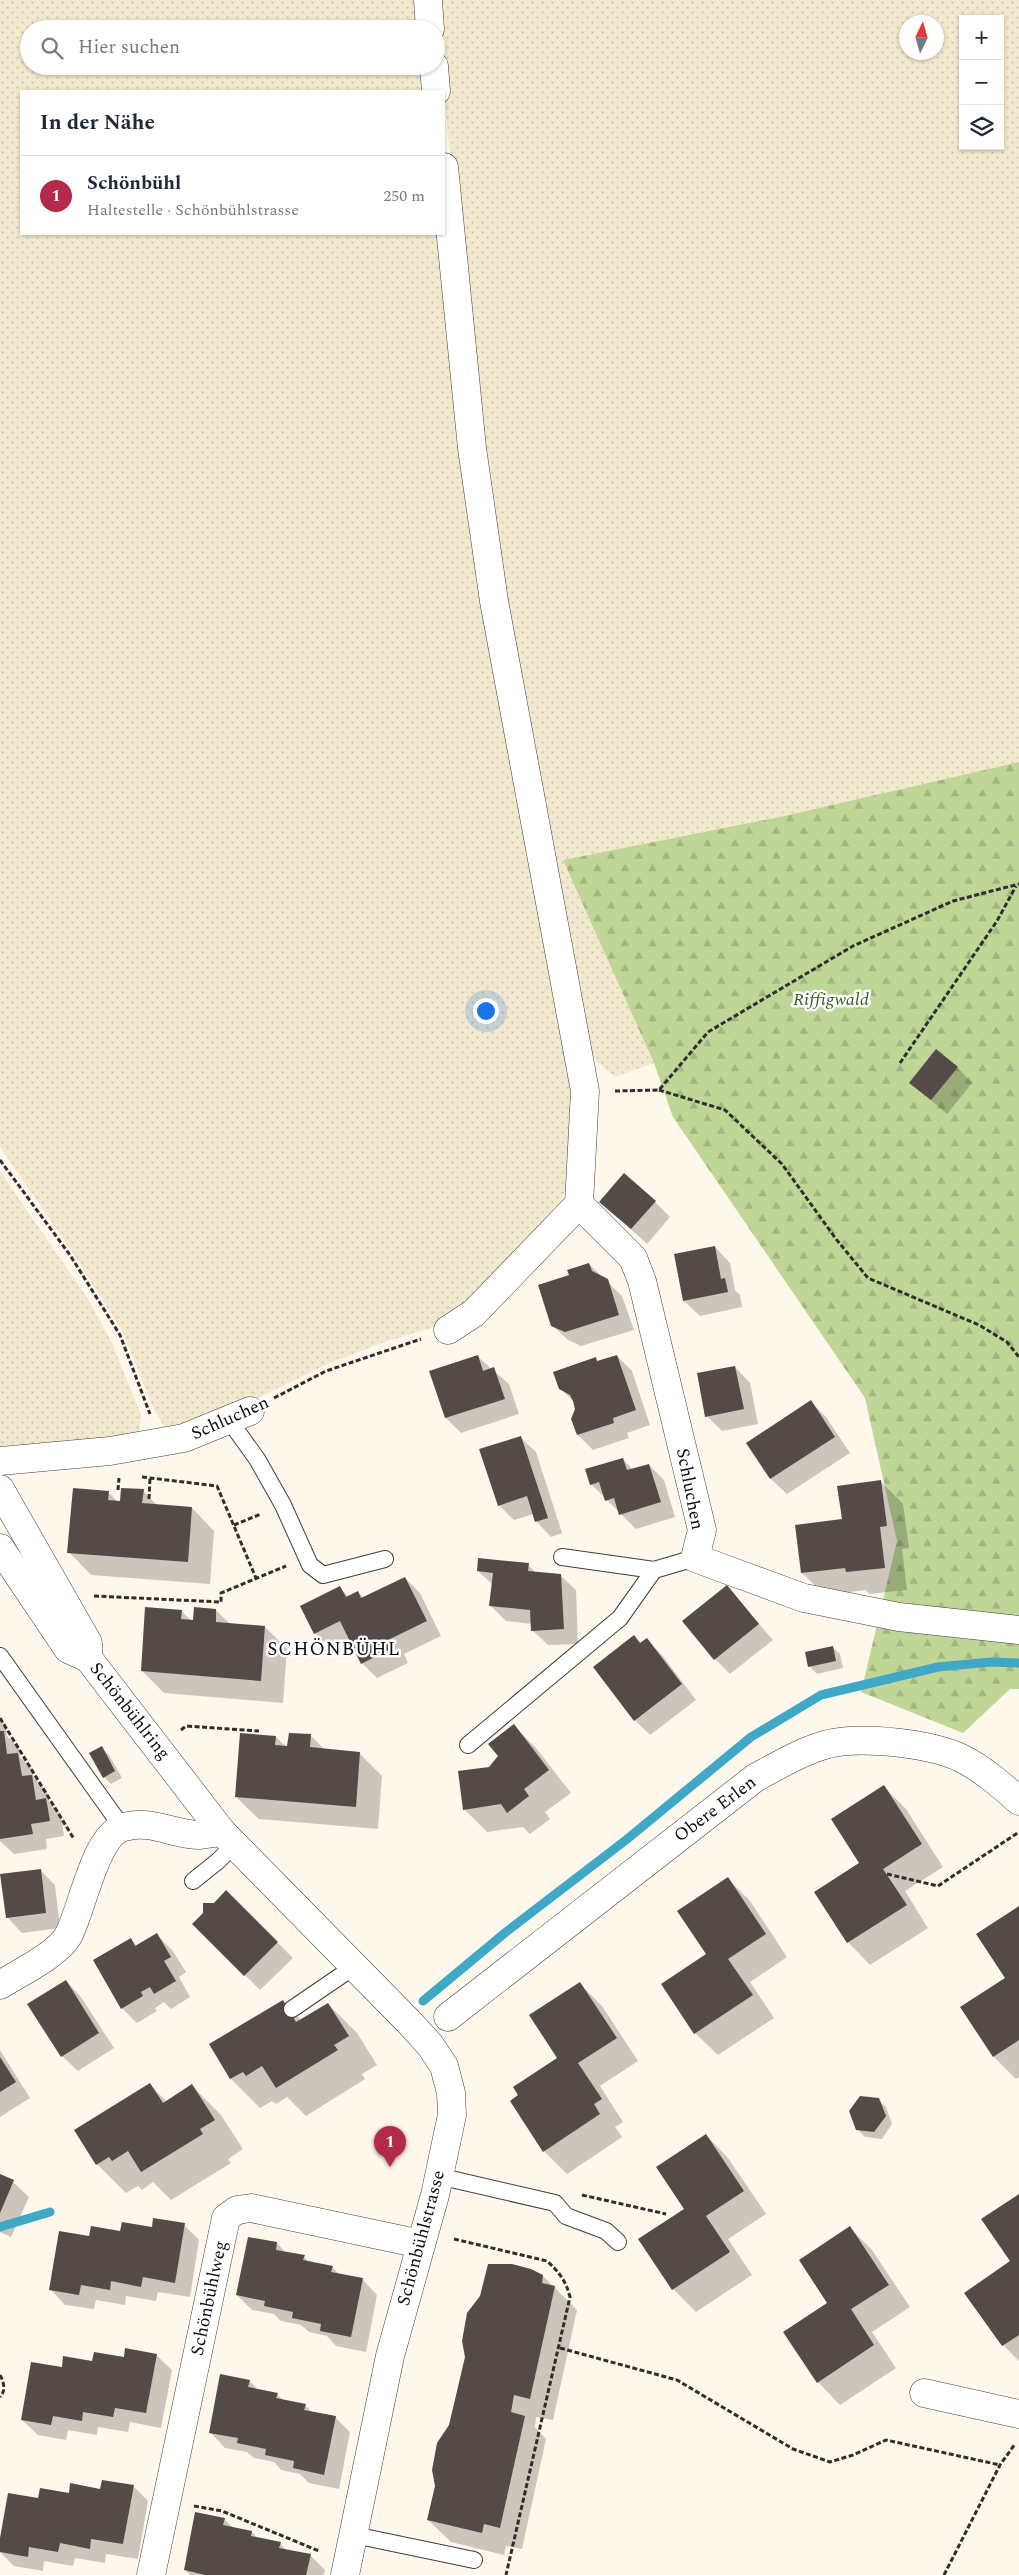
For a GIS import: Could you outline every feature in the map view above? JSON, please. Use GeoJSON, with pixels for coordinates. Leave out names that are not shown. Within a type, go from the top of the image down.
{"type":"FeatureCollection","features":[{"type":"Feature","properties":{"kind":"street"},"geometry":{"type":"LineString","coordinates":[[428,0],[429,20]]}},
{"type":"Feature","properties":{"kind":"street"},"geometry":{"type":"LineString","coordinates":[[435,75],[436,90]]}},
{"type":"Feature","properties":{"kind":"street"},"geometry":{"type":"LineString","coordinates":[[445,177],[472,448],[494,601],[585,1091],[579,1204],[474,1313],[448,1330]]}},
{"type":"Feature","properties":{"kind":"street","name":"Schluchen"},"geometry":{"type":"LineString","coordinates":[[579,1204],[633,1258],[642,1281],[702,1530],[695,1558]]}},
{"type":"Feature","properties":{"kind":"street","name":"Schluchen"},"geometry":{"type":"LineString","coordinates":[[0,1461],[110,1451],[184,1438],[240,1416]]}},
{"type":"Feature","properties":{"kind":"street"},"geometry":{"type":"LineString","coordinates":[[0,1489],[88,1643],[88,1658]]}},
{"type":"Feature","properties":{"kind":"street","name":"Schönbühlring"},"geometry":{"type":"LineString","coordinates":[[0,1548],[68,1649],[88,1658],[229,1838],[331,1941]]}},
{"type":"Feature","properties":{"kind":"street"},"geometry":{"type":"LineString","coordinates":[[695,1558],[804,1598],[899,1617],[1019,1630]]}},
{"type":"Feature","properties":{"kind":"street","name":"Obere Erlen"},"geometry":{"type":"LineString","coordinates":[[448,2017],[755,1778],[791,1758],[829,1744],[868,1740],[902,1742],[960,1758],[997,1781],[1019,1802]]}},
{"type":"Feature","properties":{"kind":"street"},"geometry":{"type":"LineString","coordinates":[[0,1985],[52,1952],[67,1938],[77,1918],[97,1858],[110,1835],[122,1827],[157,1825],[198,1835],[229,1838]]}},
{"type":"Feature","properties":{"kind":"street","name":"Schönbühlstrasse"},"geometry":{"type":"LineString","coordinates":[[331,1941],[430,2045],[444,2066],[451,2093],[452,2115],[438,2176],[390,2356],[346,2575]]}},
{"type":"Feature","properties":{"kind":"street","name":"Schönbühlweg"},"geometry":{"type":"LineString","coordinates":[[151,2575],[226,2218],[237,2210],[251,2208],[422,2238]]}},
{"type":"Feature","properties":{"kind":"street"},"geometry":{"type":"LineString","coordinates":[[924,2393],[1019,2414]]}},
{"type":"Feature","properties":{"kind":"lane"},"geometry":{"type":"LineString","coordinates":[[240,1416],[257,1459],[283,1505],[310,1565],[323,1575],[385,1559]]}},
{"type":"Feature","properties":{"kind":"lane"},"geometry":{"type":"LineString","coordinates":[[562,1557],[654,1570],[695,1558]]}},
{"type":"Feature","properties":{"kind":"lane"},"geometry":{"type":"LineString","coordinates":[[468,1745],[620,1618],[654,1570]]}},
{"type":"Feature","properties":{"kind":"lane"},"geometry":{"type":"LineString","coordinates":[[0,1656],[122,1827]]}},
{"type":"Feature","properties":{"kind":"lane"},"geometry":{"type":"LineString","coordinates":[[193,1881],[218,1861],[229,1838]]}},
{"type":"Feature","properties":{"kind":"lane"},"geometry":{"type":"LineString","coordinates":[[292,2009],[355,1966]]}},
{"type":"Feature","properties":{"kind":"lane"},"geometry":{"type":"LineString","coordinates":[[438,2176],[555,2203],[566,2216],[606,2231],[618,2242]]}},
{"type":"Feature","properties":{"kind":"lane"},"geometry":{"type":"LineString","coordinates":[[354,2535],[474,2560]]}},
{"type":"Feature","properties":{"kind":"path"},"geometry":{"type":"LineString","coordinates":[[659,1090],[708,1032],[853,946],[953,901],[1017,885]]}},
{"type":"Feature","properties":{"kind":"path"},"geometry":{"type":"LineString","coordinates":[[900,1063],[997,921],[1017,885]]}},
{"type":"Feature","properties":{"kind":"path"},"geometry":{"type":"LineString","coordinates":[[585,1091],[659,1090],[725,1110],[782,1164],[836,1239],[868,1278],[979,1325],[1007,1342],[1019,1357]]}},
{"type":"Feature","properties":{"kind":"path"},"geometry":{"type":"LineString","coordinates":[[0,1160],[70,1255],[120,1335],[160,1442]]}},
{"type":"Feature","properties":{"kind":"path","name":"Schluchen"},"geometry":{"type":"LineString","coordinates":[[240,1416],[326,1371],[448,1330]]}},
{"type":"Feature","properties":{"kind":"path"},"geometry":{"type":"LineString","coordinates":[[119,1474],[127,1475]]}},
{"type":"Feature","properties":{"kind":"path"},"geometry":{"type":"LineString","coordinates":[[135,1476],[217,1486],[256,1578]]}},
{"type":"Feature","properties":{"kind":"path"},"geometry":{"type":"LineString","coordinates":[[149,1499],[150,1478]]}},
{"type":"Feature","properties":{"kind":"path"},"geometry":{"type":"LineString","coordinates":[[90,1598],[95,1595],[220,1602],[221,1593],[307,1558]]}},
{"type":"Feature","properties":{"kind":"path"},"geometry":{"type":"LineString","coordinates":[[0,1718],[76,1841]]}},
{"type":"Feature","properties":{"kind":"path"},"geometry":{"type":"LineString","coordinates":[[179,1731],[186,1726],[259,1731]]}},
{"type":"Feature","properties":{"kind":"path"},"geometry":{"type":"LineString","coordinates":[[887,1874],[938,1886],[1019,1832]]}},
{"type":"Feature","properties":{"kind":"path"},"geometry":{"type":"LineString","coordinates":[[377,2139],[388,2131]]}},
{"type":"Feature","properties":{"kind":"path"},"geometry":{"type":"LineString","coordinates":[[555,2203],[584,2195],[666,2214]]}},
{"type":"Feature","properties":{"kind":"path"},"geometry":{"type":"LineString","coordinates":[[422,2238],[547,2261],[567,2284],[570,2297],[560,2348],[506,2575]]}},
{"type":"Feature","properties":{"kind":"path"},"geometry":{"type":"LineString","coordinates":[[560,2348],[677,2380],[793,2449],[830,2462],[854,2455],[886,2440],[1000,2465]]}},
{"type":"Feature","properties":{"kind":"path"},"geometry":{"type":"LineString","coordinates":[[0,2375],[4,2383],[3,2394],[0,2398]]}},
{"type":"Feature","properties":{"kind":"path"},"geometry":{"type":"LineString","coordinates":[[944,2575],[1000,2465],[1019,2438]]}},
{"type":"Feature","properties":{"kind":"path"},"geometry":{"type":"LineString","coordinates":[[167,2501],[222,2510],[314,2550]]}},
{"type":"Feature","properties":{"kind":"shaded area"},"geometry":{"type":"Polygon","coordinates":[[[0,0],[413,0],[418,20],[20,20],[20,75],[427,75],[428,90],[20,90],[20,235],[444,235],[572,1069],[568,1186],[554,1214],[456,1315],[435,1327],[387,1341],[328,1364],[241,1406],[185,1429],[165,1428],[153,1408],[124,1334],[73,1253],[0,1147],[0,0]]]}},
{"type":"Feature","properties":{"kind":"shaded area"},"geometry":{"type":"Polygon","coordinates":[[[436,0],[1019,0],[1019,762],[784,816],[563,860],[654,1063],[615,1077],[597,1062],[590,1051],[501,591],[462,262],[445,90],[443,90],[442,75],[445,75],[445,20],[436,20],[436,0]]]}},
{"type":"Feature","properties":{"kind":"shaded area"},"geometry":{"type":"Polygon","coordinates":[[[0,1171],[88,1299],[112,1343],[141,1415],[140,1430],[133,1438],[0,1452],[0,1171]]]}},
{"type":"Feature","properties":{"kind":"green space","name":"Riffigwald"},"geometry":{"type":"Polygon","coordinates":[[[1019,762],[1019,1689],[1010,1689],[963,1733],[861,1692],[897,1541],[865,1398],[673,1117],[654,1063],[563,860],[784,816],[1019,762]]]}},
{"type":"Feature","properties":{"kind":"building"},"geometry":{"type":"Polygon","coordinates":[[[936,1049],[958,1067],[931,1100],[909,1083],[936,1049]]]}},
{"type":"Feature","properties":{"kind":"building"},"geometry":{"type":"Polygon","coordinates":[[[624,1173],[656,1201],[631,1229],[599,1202],[624,1173]]]}},
{"type":"Feature","properties":{"kind":"building"},"geometry":{"type":"Polygon","coordinates":[[[715,1246],[721,1279],[725,1278],[728,1292],[683,1301],[674,1254],[715,1246]]]}},
{"type":"Feature","properties":{"kind":"building"},"geometry":{"type":"Polygon","coordinates":[[[589,1263],[592,1271],[608,1279],[619,1315],[565,1332],[551,1326],[538,1285],[569,1275],[567,1270],[589,1263]]]}},
{"type":"Feature","properties":{"kind":"building"},"geometry":{"type":"Polygon","coordinates":[[[478,1355],[483,1371],[494,1367],[505,1399],[445,1418],[429,1371],[478,1355]]]}},
{"type":"Feature","properties":{"kind":"building"},"geometry":{"type":"Polygon","coordinates":[[[617,1355],[636,1410],[613,1418],[614,1423],[577,1435],[571,1419],[575,1409],[573,1401],[570,1395],[559,1389],[553,1372],[596,1357],[597,1361],[617,1355]]]}},
{"type":"Feature","properties":{"kind":"building"},"geometry":{"type":"Polygon","coordinates":[[[735,1366],[744,1409],[705,1417],[697,1373],[735,1366]]]}},
{"type":"Feature","properties":{"kind":"building"},"geometry":{"type":"Polygon","coordinates":[[[811,1400],[835,1437],[770,1479],[746,1443],[811,1400]]]}},
{"type":"Feature","properties":{"kind":"building"},"geometry":{"type":"Polygon","coordinates":[[[521,1436],[548,1518],[535,1522],[527,1496],[498,1506],[479,1449],[521,1436]]]}},
{"type":"Feature","properties":{"kind":"building"},"geometry":{"type":"Polygon","coordinates":[[[623,1458],[627,1470],[649,1464],[661,1502],[619,1515],[614,1498],[605,1501],[599,1482],[590,1485],[585,1469],[623,1458]]]}},
{"type":"Feature","properties":{"kind":"building"},"geometry":{"type":"Polygon","coordinates":[[[881,1480],[887,1526],[880,1527],[885,1568],[846,1572],[845,1568],[801,1573],[795,1525],[842,1519],[837,1486],[881,1480]]]}},
{"type":"Feature","properties":{"kind":"building"},"geometry":{"type":"Polygon","coordinates":[[[73,1488],[109,1491],[108,1500],[120,1501],[121,1488],[144,1489],[142,1503],[192,1507],[188,1562],[67,1553],[73,1488]]]}},
{"type":"Feature","properties":{"kind":"building"},"geometry":{"type":"Polygon","coordinates":[[[478,1558],[529,1563],[528,1571],[561,1574],[564,1629],[531,1631],[530,1610],[489,1606],[493,1573],[477,1571],[478,1558]]]}},
{"type":"Feature","properties":{"kind":"building"},"geometry":{"type":"Polygon","coordinates":[[[405,1577],[427,1621],[390,1639],[394,1647],[361,1664],[340,1621],[314,1634],[300,1606],[340,1586],[346,1597],[358,1591],[361,1598],[405,1577]]]}},
{"type":"Feature","properties":{"kind":"building"},"geometry":{"type":"Polygon","coordinates":[[[727,1585],[759,1624],[714,1660],[682,1621],[727,1585]]]}},
{"type":"Feature","properties":{"kind":"building"},"geometry":{"type":"Polygon","coordinates":[[[145,1607],[182,1610],[181,1619],[193,1620],[194,1607],[216,1609],[216,1622],[265,1626],[261,1681],[141,1671],[145,1607]]]}},
{"type":"Feature","properties":{"kind":"building"},"geometry":{"type":"Polygon","coordinates":[[[634,1635],[640,1643],[647,1638],[682,1684],[634,1721],[593,1667],[634,1635]]]}},
{"type":"Feature","properties":{"kind":"building"},"geometry":{"type":"Polygon","coordinates":[[[833,1646],[836,1661],[808,1667],[805,1652],[833,1646]]]}},
{"type":"Feature","properties":{"kind":"building"},"geometry":{"type":"Polygon","coordinates":[[[514,1724],[549,1770],[524,1789],[529,1796],[507,1813],[501,1804],[463,1810],[458,1771],[489,1767],[498,1756],[488,1744],[514,1724]]]}},
{"type":"Feature","properties":{"kind":"building"},"geometry":{"type":"Polygon","coordinates":[[[0,1731],[4,1731],[7,1754],[18,1753],[22,1776],[32,1775],[36,1800],[46,1798],[50,1821],[31,1824],[33,1834],[0,1839],[0,1731]]]}},
{"type":"Feature","properties":{"kind":"building"},"geometry":{"type":"Polygon","coordinates":[[[240,1733],[276,1736],[275,1745],[287,1746],[289,1733],[311,1734],[310,1747],[360,1752],[356,1807],[235,1797],[240,1733]]]}},
{"type":"Feature","properties":{"kind":"building"},"geometry":{"type":"Polygon","coordinates":[[[102,1746],[115,1771],[103,1778],[89,1753],[102,1746]]]}},
{"type":"Feature","properties":{"kind":"building"},"geometry":{"type":"Polygon","coordinates":[[[884,1785],[922,1844],[883,1869],[907,1905],[847,1943],[814,1892],[859,1863],[831,1819],[884,1785]]]}},
{"type":"Feature","properties":{"kind":"building"},"geometry":{"type":"Polygon","coordinates":[[[41,1869],[46,1913],[6,1918],[0,1874],[41,1869]]]}},
{"type":"Feature","properties":{"kind":"building"},"geometry":{"type":"Polygon","coordinates":[[[728,1877],[766,1934],[728,1959],[753,1995],[694,2034],[661,1984],[706,1954],[677,1911],[728,1877]]]}},
{"type":"Feature","properties":{"kind":"building"},"geometry":{"type":"Polygon","coordinates":[[[226,1890],[278,1942],[244,1976],[192,1924],[203,1913],[203,1903],[214,1903],[226,1890]]]}},
{"type":"Feature","properties":{"kind":"building"},"geometry":{"type":"Polygon","coordinates":[[[1019,1906],[1019,2040],[993,2057],[960,2007],[1005,1978],[976,1934],[1019,1906]]]}},
{"type":"Feature","properties":{"kind":"building"},"geometry":{"type":"Polygon","coordinates":[[[157,1933],[171,1957],[164,1961],[176,1981],[154,1994],[150,1987],[141,1992],[143,1996],[121,2009],[93,1960],[131,1938],[135,1946],[157,1933]]]}},
{"type":"Feature","properties":{"kind":"building"},"geometry":{"type":"Polygon","coordinates":[[[66,1980],[99,2033],[61,2057],[27,2004],[66,1980]]]}},
{"type":"Feature","properties":{"kind":"building"},"geometry":{"type":"Polygon","coordinates":[[[580,1982],[617,2038],[578,2063],[602,2099],[594,2104],[600,2114],[543,2152],[510,2101],[518,2095],[513,2087],[557,2058],[529,2015],[580,1982]]]}},
{"type":"Feature","properties":{"kind":"building"},"geometry":{"type":"Polygon","coordinates":[[[283,2000],[296,2022],[328,2003],[349,2036],[334,2045],[338,2050],[276,2088],[262,2066],[246,2076],[243,2072],[230,2079],[209,2044],[283,2000]]]}},
{"type":"Feature","properties":{"kind":"building"},"geometry":{"type":"Polygon","coordinates":[[[0,2057],[16,2082],[0,2092],[0,2057]]]}},
{"type":"Feature","properties":{"kind":"building"},"geometry":{"type":"Polygon","coordinates":[[[150,2083],[163,2103],[192,2084],[215,2120],[200,2129],[203,2134],[141,2172],[128,2151],[112,2161],[109,2157],[96,2165],[74,2130],[150,2083]]]}},
{"type":"Feature","properties":{"kind":"building"},"geometry":{"type":"Polygon","coordinates":[[[860,2096],[879,2098],[886,2116],[874,2132],[856,2130],[849,2111],[860,2096]]]}},
{"type":"Feature","properties":{"kind":"building"},"geometry":{"type":"Polygon","coordinates":[[[706,2134],[744,2191],[706,2216],[730,2252],[672,2290],[638,2239],[684,2209],[656,2167],[706,2134]]]}},
{"type":"Feature","properties":{"kind":"building"},"geometry":{"type":"Polygon","coordinates":[[[0,2174],[14,2180],[0,2213],[0,2174]]]}},
{"type":"Feature","properties":{"kind":"building"},"geometry":{"type":"Polygon","coordinates":[[[1019,2194],[1019,2335],[1002,2346],[964,2293],[1010,2261],[981,2219],[1019,2194]]]}},
{"type":"Feature","properties":{"kind":"building"},"geometry":{"type":"Polygon","coordinates":[[[153,2218],[185,2223],[175,2283],[143,2277],[141,2287],[111,2281],[110,2290],[81,2285],[79,2295],[49,2290],[59,2231],[89,2236],[91,2226],[120,2231],[122,2222],[152,2227],[153,2218]]]}},
{"type":"Feature","properties":{"kind":"building"},"geometry":{"type":"Polygon","coordinates":[[[850,2226],[889,2285],[851,2309],[874,2345],[817,2383],[783,2332],[827,2303],[799,2260],[850,2226]]]}},
{"type":"Feature","properties":{"kind":"building"},"geometry":{"type":"Polygon","coordinates":[[[248,2237],[277,2242],[276,2250],[305,2255],[303,2260],[333,2266],[331,2272],[363,2278],[351,2337],[320,2331],[321,2324],[292,2318],[293,2312],[264,2306],[265,2301],[236,2295],[248,2237]]]}},
{"type":"Feature","properties":{"kind":"building"},"geometry":{"type":"Polygon","coordinates":[[[488,2264],[512,2264],[531,2269],[543,2275],[542,2283],[555,2286],[530,2399],[514,2395],[511,2412],[525,2416],[500,2528],[484,2524],[482,2533],[427,2520],[435,2486],[432,2470],[437,2443],[449,2425],[465,2357],[462,2341],[467,2313],[480,2296],[488,2264]]]}},
{"type":"Feature","properties":{"kind":"building"},"geometry":{"type":"Polygon","coordinates":[[[125,2348],[157,2354],[146,2413],[115,2408],[113,2417],[83,2412],[82,2421],[53,2416],[51,2425],[21,2420],[31,2362],[62,2367],[63,2356],[92,2361],[94,2352],[124,2357],[125,2348]]]}},
{"type":"Feature","properties":{"kind":"building"},"geometry":{"type":"Polygon","coordinates":[[[220,2374],[250,2380],[248,2387],[278,2393],[276,2398],[306,2404],[304,2410],[336,2416],[324,2475],[293,2468],[294,2461],[265,2455],[266,2449],[237,2443],[238,2438],[209,2433],[220,2374]]]}},
{"type":"Feature","properties":{"kind":"building"},"geometry":{"type":"Polygon","coordinates":[[[102,2480],[134,2485],[123,2544],[91,2539],[90,2549],[60,2543],[58,2552],[29,2547],[28,2557],[0,2552],[0,2538],[8,2493],[38,2498],[40,2488],[69,2493],[70,2483],[100,2489],[102,2480]]]}},
{"type":"Feature","properties":{"kind":"building"},"geometry":{"type":"Polygon","coordinates":[[[195,2512],[225,2518],[223,2525],[252,2531],[251,2536],[281,2542],[279,2548],[311,2554],[306,2575],[205,2575],[184,2570],[195,2512]]]}},
{"type":"Feature","properties":{"kind":"waterway"},"geometry":{"type":"LineString","coordinates":[[423,2001],[506,1932],[626,1840],[751,1737],[821,1695],[938,1667],[991,1662],[1019,1663]]}},
{"type":"Feature","properties":{"kind":"waterway"},"geometry":{"type":"LineString","coordinates":[[0,2227],[50,2212]]}},
{"type":"Feature","properties":{"kind":"place","name":"Schönbühl"},"geometry":{"type":"Point","coordinates":[390,2167]}},
{"type":"Feature","properties":{"kind":"district","name":"SCHÖNBÜHL"},"geometry":{"type":"Point","coordinates":[334,1649]}}]}
